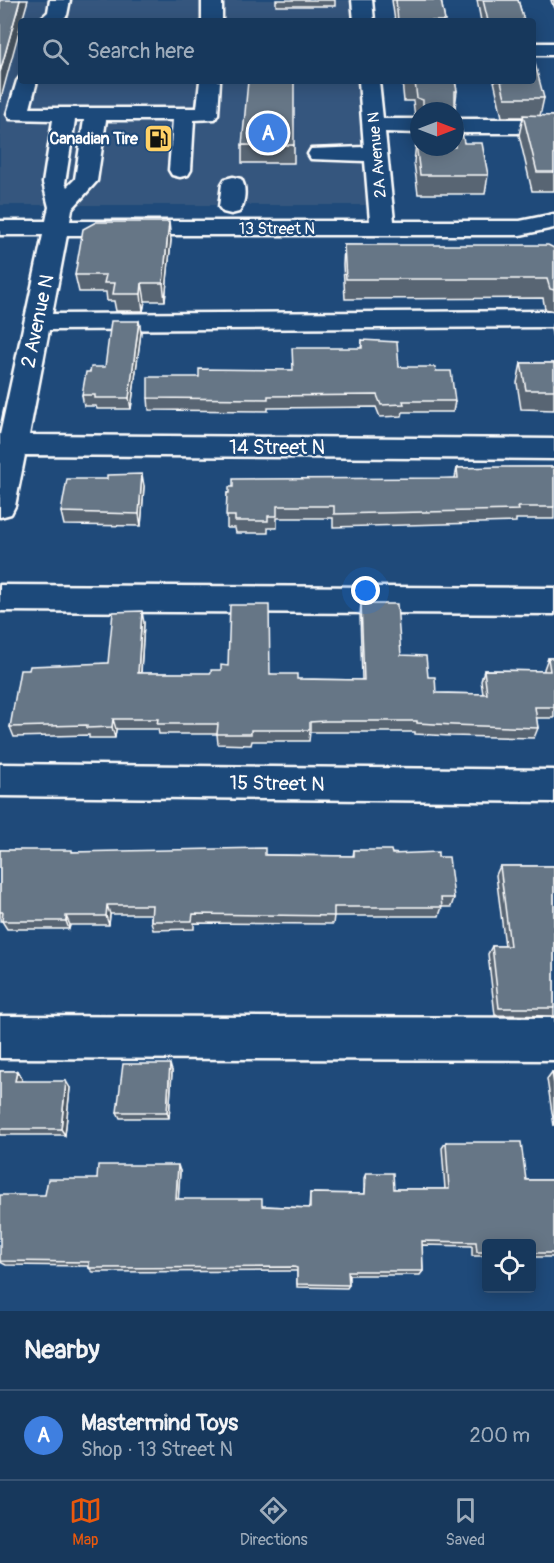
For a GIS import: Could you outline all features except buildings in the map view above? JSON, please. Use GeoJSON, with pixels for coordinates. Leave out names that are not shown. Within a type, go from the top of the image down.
{"type":"FeatureCollection","features":[{"type":"Feature","properties":{"kind":"street"},"geometry":{"type":"LineString","coordinates":[[52,18],[57,15],[60,0]]}},
{"type":"Feature","properties":{"kind":"street"},"geometry":{"type":"LineString","coordinates":[[212,0],[212,18]]}},
{"type":"Feature","properties":{"kind":"street"},"geometry":{"type":"LineString","coordinates":[[362,0],[364,18]]}},
{"type":"Feature","properties":{"kind":"street"},"geometry":{"type":"LineString","coordinates":[[536,49],[554,49]]}},
{"type":"Feature","properties":{"kind":"street"},"geometry":{"type":"LineString","coordinates":[[26,84],[18,114],[207,114],[210,84]]}},
{"type":"Feature","properties":{"kind":"street","name":"2A Avenue N"},"geometry":{"type":"LineString","coordinates":[[369,84],[382,219]]}},
{"type":"Feature","properties":{"kind":"street"},"geometry":{"type":"LineString","coordinates":[[59,218],[54,183],[65,114]]}},
{"type":"Feature","properties":{"kind":"street"},"geometry":{"type":"LineString","coordinates":[[59,218],[86,181],[96,114]]}},
{"type":"Feature","properties":{"kind":"street"},"geometry":{"type":"LineString","coordinates":[[180,170],[184,114]]}},
{"type":"Feature","properties":{"kind":"street"},"geometry":{"type":"LineString","coordinates":[[374,126],[410,126]]}},
{"type":"Feature","properties":{"kind":"street"},"geometry":{"type":"LineString","coordinates":[[464,126],[554,126]]}},
{"type":"Feature","properties":{"kind":"street"},"geometry":{"type":"LineString","coordinates":[[319,154],[376,154]]}},
{"type":"Feature","properties":{"kind":"street","name":"13 Street N"},"geometry":{"type":"LineString","coordinates":[[0,228],[59,218],[232,196],[382,219]]}},
{"type":"Feature","properties":{"kind":"street","name":"13 Street N"},"geometry":{"type":"LineString","coordinates":[[0,207],[59,218],[382,219],[520,228],[554,219]]}},
{"type":"Feature","properties":{"kind":"street","name":"2 Avenue N"},"geometry":{"type":"LineString","coordinates":[[0,506],[6,445],[37,322],[59,218]]}},
{"type":"Feature","properties":{"kind":"street"},"geometry":{"type":"LineString","coordinates":[[37,322],[554,319]]}},
{"type":"Feature","properties":{"kind":"street","name":"14 Street N"},"geometry":{"type":"LineString","coordinates":[[6,445],[554,449]]}},
{"type":"Feature","properties":{"kind":"street"},"geometry":{"type":"LineString","coordinates":[[0,598],[554,601]]}},
{"type":"Feature","properties":{"kind":"street","name":"15 Street N"},"geometry":{"type":"LineString","coordinates":[[0,780],[554,786]]}},
{"type":"Feature","properties":{"kind":"street"},"geometry":{"type":"LineString","coordinates":[[0,1037],[554,1039]]}},
{"type":"Feature","properties":{"kind":"shaded area"},"geometry":{"type":"Polygon","coordinates":[[[0,0],[362,0],[364,18],[18,18],[18,84],[369,84],[377,205],[0,205],[0,0]]]}},
{"type":"Feature","properties":{"kind":"place","name":"Mastermind Toys"},"geometry":{"type":"Point","coordinates":[268,133]}},
{"type":"Feature","properties":{"kind":"place","name":"Canadian Tire"},"geometry":{"type":"Point","coordinates":[159,138]}}]}
